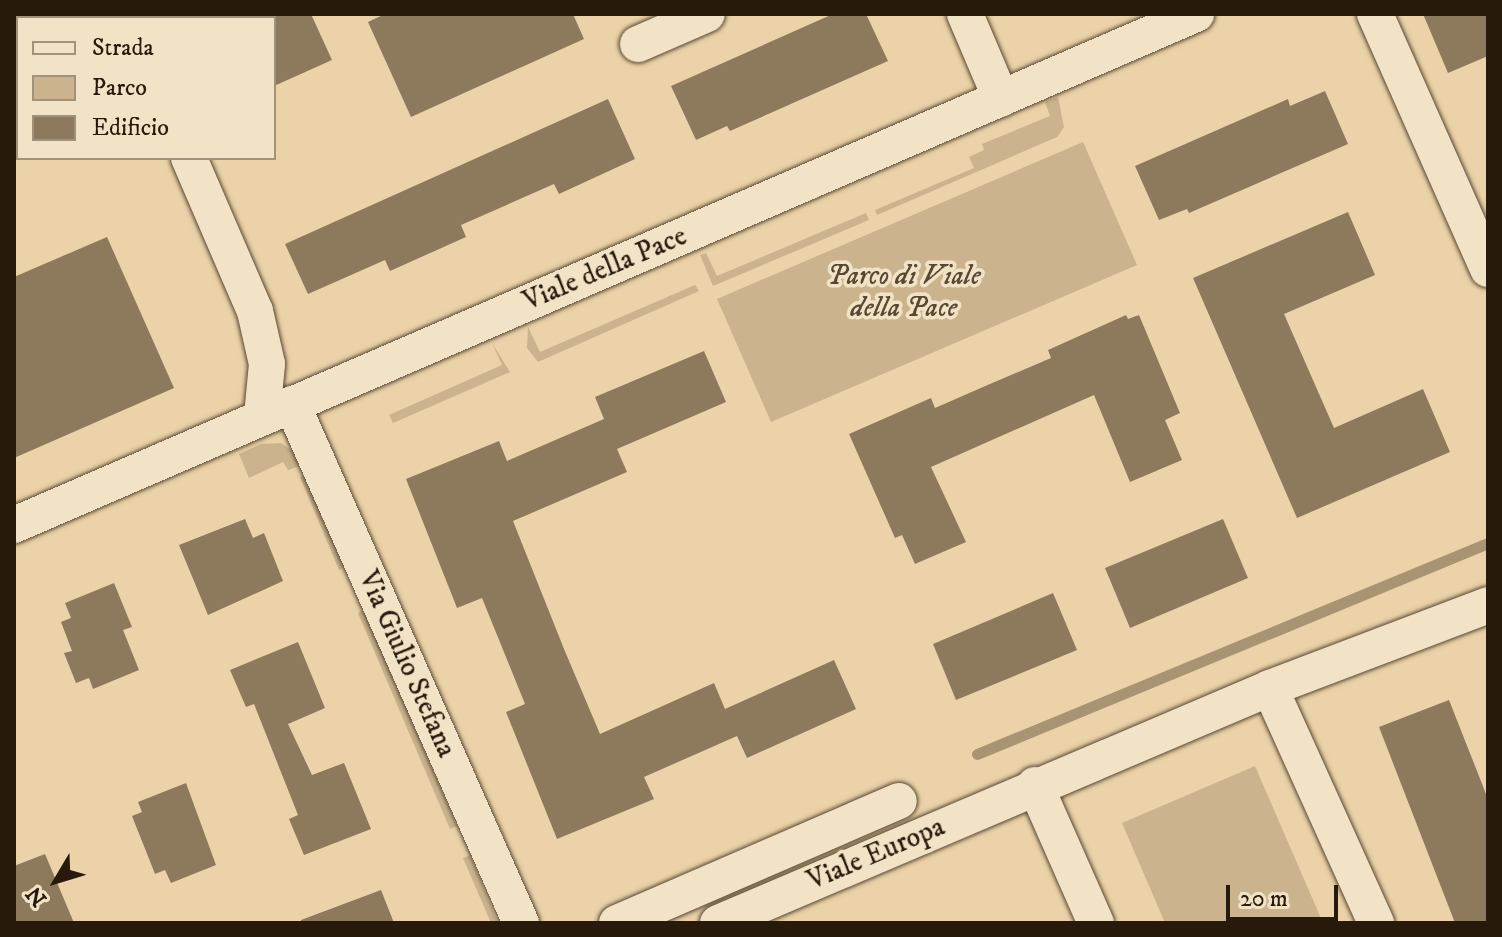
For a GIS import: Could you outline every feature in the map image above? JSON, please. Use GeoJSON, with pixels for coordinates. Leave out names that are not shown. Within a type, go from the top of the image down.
{"type":"FeatureCollection","features":[{"type":"Feature","properties":{"kind":"street"},"geometry":{"type":"LineString","coordinates":[[638,44],[707,14]]}},
{"type":"Feature","properties":{"kind":"street"},"geometry":{"type":"LineString","coordinates":[[965,14],[1001,99]]}},
{"type":"Feature","properties":{"kind":"street","name":"Viale della Pace"},"geometry":{"type":"LineString","coordinates":[[14,525],[1196,14]]}},
{"type":"Feature","properties":{"kind":"street"},"geometry":{"type":"LineString","coordinates":[[1375,14],[1488,269]]}},
{"type":"Feature","properties":{"kind":"street","name":"Via Giulio Stefana"},"geometry":{"type":"LineString","coordinates":[[190,160],[255,311],[277,410],[521,923]]}},
{"type":"Feature","properties":{"kind":"street","name":"Viale Europa"},"geometry":{"type":"LineString","coordinates":[[718,923],[1035,785],[1270,688],[1488,605]]}},
{"type":"Feature","properties":{"kind":"street"},"geometry":{"type":"LineString","coordinates":[[1270,688],[1376,923]]}},
{"type":"Feature","properties":{"kind":"street"},"geometry":{"type":"LineString","coordinates":[[1035,785],[1096,923]]}},
{"type":"Feature","properties":{"kind":"street","name":"Viale Europa"},"geometry":{"type":"LineString","coordinates":[[617,923],[899,801]]}},
{"type":"Feature","properties":{"kind":"green space"},"geometry":{"type":"Polygon","coordinates":[[[1058,97],[1064,127],[1057,137],[877,215],[875,210],[974,168],[969,157],[984,150],[982,144],[1050,116],[1045,102],[1058,97]]]}},
{"type":"Feature","properties":{"kind":"green space","name":"Parco di Viale della Pace"},"geometry":{"type":"Polygon","coordinates":[[[1083,142],[1137,265],[771,422],[717,299],[1083,142]]]}},
{"type":"Feature","properties":{"kind":"green space"},"geometry":{"type":"Polygon","coordinates":[[[866,213],[869,220],[713,286],[700,255],[706,253],[717,276],[866,213]]]}},
{"type":"Feature","properties":{"kind":"green space"},"geometry":{"type":"Polygon","coordinates":[[[695,285],[699,291],[538,362],[527,348],[528,327],[540,352],[695,285]]]}},
{"type":"Feature","properties":{"kind":"green space"},"geometry":{"type":"Polygon","coordinates":[[[492,343],[510,372],[393,423],[389,415],[502,365],[492,343]]]}},
{"type":"Feature","properties":{"kind":"green space"},"geometry":{"type":"Polygon","coordinates":[[[281,443],[296,453],[302,465],[288,470],[283,462],[249,478],[239,454],[261,444],[281,443]]]}},
{"type":"Feature","properties":{"kind":"green space"},"geometry":{"type":"Polygon","coordinates":[[[307,474],[345,567],[339,570],[300,477],[307,474]]]}},
{"type":"Feature","properties":{"kind":"green space"},"geometry":{"type":"Polygon","coordinates":[[[364,610],[457,826],[450,829],[358,613],[364,610]]]}},
{"type":"Feature","properties":{"kind":"green space"},"geometry":{"type":"Polygon","coordinates":[[[1255,766],[1323,923],[1165,923],[1122,823],[1255,766]]]}},
{"type":"Feature","properties":{"kind":"green space"},"geometry":{"type":"Polygon","coordinates":[[[470,855],[498,923],[491,923],[463,858],[470,855]]]}},
{"type":"Feature","properties":{"kind":"building"},"geometry":{"type":"Polygon","coordinates":[[[311,14],[332,60],[276,85],[274,16],[311,14]]]}},
{"type":"Feature","properties":{"kind":"building"},"geometry":{"type":"Polygon","coordinates":[[[385,14],[573,14],[584,39],[411,117],[368,22],[385,14]]]}},
{"type":"Feature","properties":{"kind":"building"},"geometry":{"type":"Polygon","coordinates":[[[833,14],[866,14],[888,61],[730,131],[727,126],[696,140],[671,86],[833,14]]]}},
{"type":"Feature","properties":{"kind":"building"},"geometry":{"type":"Polygon","coordinates":[[[1423,14],[1488,14],[1488,56],[1448,73],[1423,14]]]}},
{"type":"Feature","properties":{"kind":"building"},"geometry":{"type":"Polygon","coordinates":[[[1325,91],[1348,144],[1189,213],[1187,209],[1159,220],[1135,166],[1288,99],[1290,106],[1325,91]]]}},
{"type":"Feature","properties":{"kind":"building"},"geometry":{"type":"Polygon","coordinates":[[[608,99],[635,159],[559,194],[554,184],[461,225],[466,237],[390,271],[385,260],[308,294],[285,244],[608,99]]]}},
{"type":"Feature","properties":{"kind":"building"},"geometry":{"type":"Polygon","coordinates":[[[1348,212],[1375,275],[1284,314],[1334,428],[1423,389],[1450,452],[1297,518],[1193,278],[1348,212]]]}},
{"type":"Feature","properties":{"kind":"building"},"geometry":{"type":"Polygon","coordinates":[[[107,237],[174,388],[14,458],[14,277],[107,237]]]}},
{"type":"Feature","properties":{"kind":"building"},"geometry":{"type":"Polygon","coordinates":[[[1126,315],[1128,319],[1139,315],[1180,413],[1165,420],[1182,460],[1130,482],[1094,395],[931,467],[966,542],[915,564],[902,535],[895,538],[849,434],[931,398],[935,408],[1051,358],[1048,350],[1126,315]]]}},
{"type":"Feature","properties":{"kind":"building"},"geometry":{"type":"Polygon","coordinates":[[[704,351],[726,402],[617,449],[627,472],[513,521],[600,734],[714,683],[725,709],[834,660],[856,709],[747,758],[737,736],[644,777],[654,799],[557,839],[506,712],[525,704],[482,598],[457,608],[406,479],[499,441],[507,461],[604,419],[595,397],[704,351]]]}},
{"type":"Feature","properties":{"kind":"building"},"geometry":{"type":"Polygon","coordinates":[[[245,519],[253,538],[264,533],[283,581],[208,615],[179,545],[245,519]]]}},
{"type":"Feature","properties":{"kind":"building"},"geometry":{"type":"Polygon","coordinates":[[[1223,519],[1248,578],[1130,628],[1105,568],[1223,519]]]}},
{"type":"Feature","properties":{"kind":"building"},"geometry":{"type":"Polygon","coordinates":[[[114,583],[132,627],[123,630],[139,670],[93,689],[89,678],[76,683],[64,653],[72,651],[61,622],[71,618],[65,603],[114,583]]]}},
{"type":"Feature","properties":{"kind":"building"},"geometry":{"type":"Polygon","coordinates":[[[1053,593],[1077,650],[956,700],[933,644],[1053,593]]]}},
{"type":"Feature","properties":{"kind":"building"},"geometry":{"type":"Polygon","coordinates":[[[298,642],[325,708],[288,724],[312,775],[344,763],[371,829],[304,855],[289,819],[298,815],[254,704],[246,707],[230,670],[298,642]]]}},
{"type":"Feature","properties":{"kind":"building"},"geometry":{"type":"Polygon","coordinates":[[[1449,700],[1488,799],[1488,923],[1455,923],[1379,727],[1449,700]]]}},
{"type":"Feature","properties":{"kind":"building"},"geometry":{"type":"Polygon","coordinates":[[[186,783],[216,865],[171,883],[165,870],[155,874],[132,816],[142,812],[138,802],[186,783]]]}},
{"type":"Feature","properties":{"kind":"building"},"geometry":{"type":"Polygon","coordinates":[[[45,854],[74,923],[14,923],[14,866],[45,854]]]}},
{"type":"Feature","properties":{"kind":"building"},"geometry":{"type":"Polygon","coordinates":[[[381,890],[394,923],[301,923],[301,920],[381,890]]]}},
{"type":"Feature","properties":{"kind":"waterway"},"geometry":{"type":"LineString","coordinates":[[977,754],[1488,543]]}}]}
